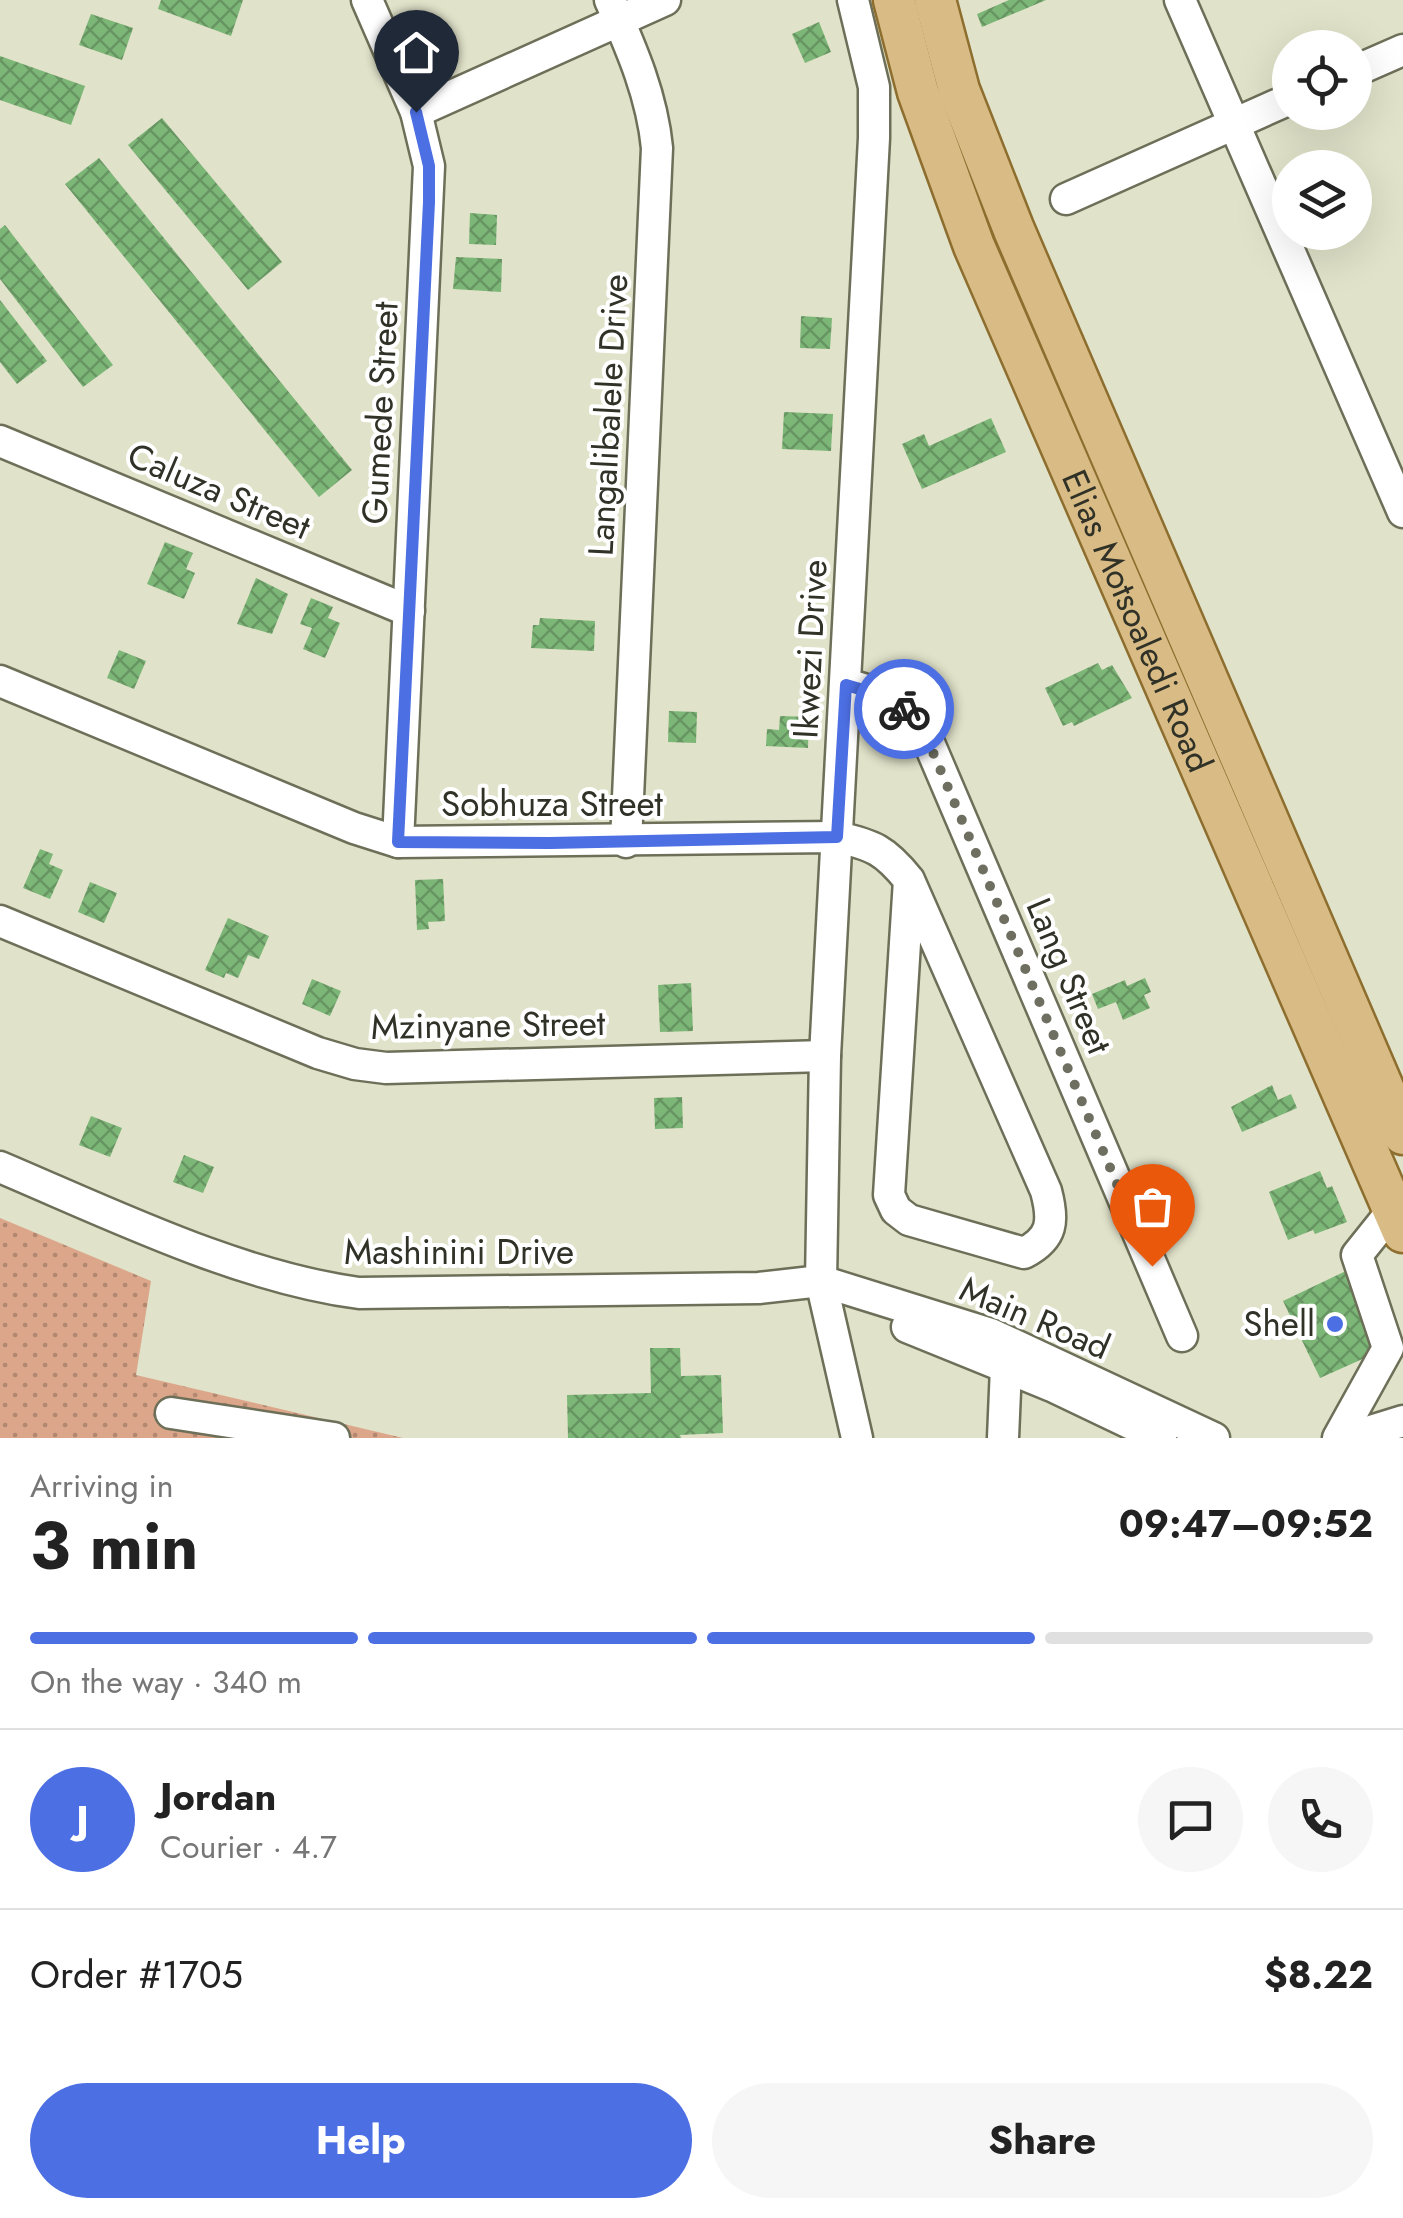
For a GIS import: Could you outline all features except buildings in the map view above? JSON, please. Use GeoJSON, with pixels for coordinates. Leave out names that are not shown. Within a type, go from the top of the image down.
{"type":"FeatureCollection","features":[{"type":"Feature","properties":{"kind":"main road","name":"Elias Motsoaledi Road"},"geometry":{"type":"LineString","coordinates":[[894,0],[918,92],[974,246],[1398,1221]]}},
{"type":"Feature","properties":{"kind":"main road","name":"Elias Motsoaledi Road"},"geometry":{"type":"LineString","coordinates":[[935,0],[959,90],[1014,230],[1403,1134]]}},
{"type":"Feature","properties":{"kind":"street","name":"Gumede Street"},"geometry":{"type":"LineString","coordinates":[[367,0],[416,112],[429,166],[398,842]]}},
{"type":"Feature","properties":{"kind":"street"},"geometry":{"type":"LineString","coordinates":[[416,112],[614,10],[665,0]]}},
{"type":"Feature","properties":{"kind":"street","name":"Ikwezi Drive"},"geometry":{"type":"LineString","coordinates":[[854,0],[874,87],[874,138],[826,1056],[823,1293],[858,1438]]}},
{"type":"Feature","properties":{"kind":"street"},"geometry":{"type":"LineString","coordinates":[[1180,0],[1403,512]]}},
{"type":"Feature","properties":{"kind":"street","name":"Langalibalele Drive"},"geometry":{"type":"LineString","coordinates":[[614,10],[646,86],[658,148],[626,842]]}},
{"type":"Feature","properties":{"kind":"street"},"geometry":{"type":"LineString","coordinates":[[1372,64],[1403,50]]}},
{"type":"Feature","properties":{"kind":"street"},"geometry":{"type":"LineString","coordinates":[[1066,199],[1272,107]]}},
{"type":"Feature","properties":{"kind":"street","name":"Caluza Street"},"geometry":{"type":"LineString","coordinates":[[0,441],[409,611]]}},
{"type":"Feature","properties":{"kind":"street","name":"Sobhuza Street"},"geometry":{"type":"LineString","coordinates":[[0,681],[354,828],[398,842],[837,837],[884,852],[909,880]]}},
{"type":"Feature","properties":{"kind":"street","name":"Lang Street"},"geometry":{"type":"LineString","coordinates":[[846,685],[866,688],[901,706],[926,736],[1182,1336]]}},
{"type":"Feature","properties":{"kind":"street"},"geometry":{"type":"LineString","coordinates":[[909,880],[1046,1191],[1051,1211],[1047,1235],[1041,1244],[1024,1253],[909,1220],[896,1210],[889,1195],[909,880]]}},
{"type":"Feature","properties":{"kind":"street","name":"Mzinyane Street"},"geometry":{"type":"LineString","coordinates":[[0,921],[318,1053],[355,1064],[404,1068],[826,1056]]}},
{"type":"Feature","properties":{"kind":"street","name":"Mashinini Drive"},"geometry":{"type":"LineString","coordinates":[[0,1168],[265,1274],[324,1288],[359,1292],[759,1288],[823,1293]]}},
{"type":"Feature","properties":{"kind":"street"},"geometry":{"type":"LineString","coordinates":[[1338,1438],[1388,1348],[1357,1255],[1398,1221]]}},
{"type":"Feature","properties":{"kind":"street","name":"Main Road"},"geometry":{"type":"LineString","coordinates":[[823,1293],[1006,1367],[1161,1438]]}},
{"type":"Feature","properties":{"kind":"street","name":"Main Road"},"geometry":{"type":"LineString","coordinates":[[823,1293],[991,1334],[1214,1438]]}},
{"type":"Feature","properties":{"kind":"street"},"geometry":{"type":"LineString","coordinates":[[1003,1438],[1006,1367]]}},
{"type":"Feature","properties":{"kind":"street"},"geometry":{"type":"LineString","coordinates":[[171,1413],[334,1438]]}},
{"type":"Feature","properties":{"kind":"street"},"geometry":{"type":"LineString","coordinates":[[1348,1438],[1403,1421]]}},
{"type":"Feature","properties":{"kind":"shaded area"},"geometry":{"type":"Polygon","coordinates":[[[0,1218],[151,1281],[136,1375],[403,1438],[0,1438],[0,1218]]]}},
{"type":"Feature","properties":{"kind":"way so far"},"geometry":{"type":"LineString","coordinates":[[904,709],[926,736],[1152,1266]]}},
{"type":"Feature","properties":{"kind":"place","name":"Shell"},"geometry":{"type":"Point","coordinates":[1335,1324]}},
{"type":"Feature","properties":{"kind":"route"},"geometry":{"type":"LineString","coordinates":[[416,112],[429,166],[429,202],[398,842],[837,837],[846,685],[866,688],[904,709]]}}]}
